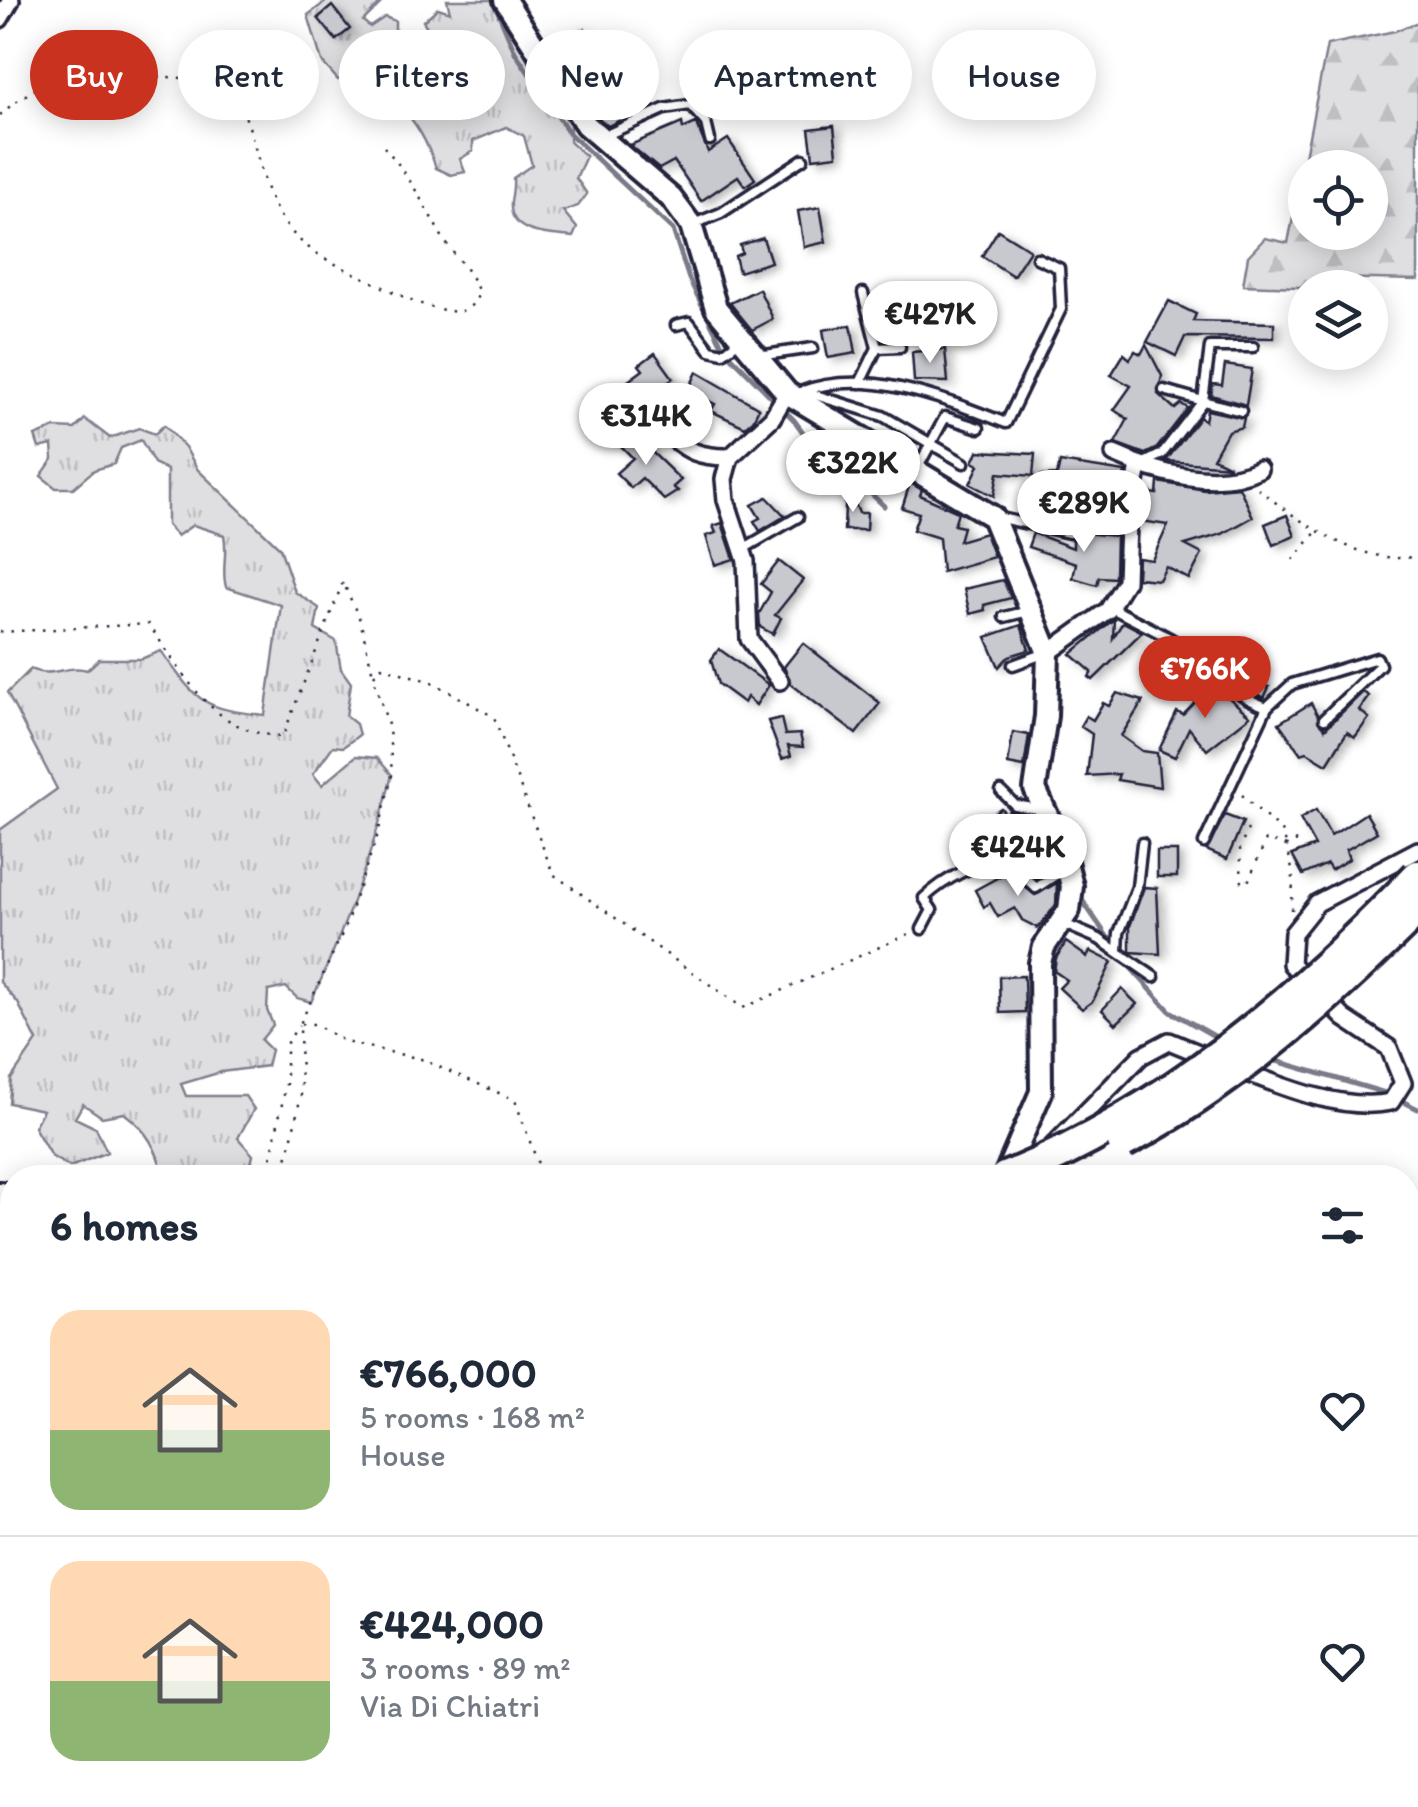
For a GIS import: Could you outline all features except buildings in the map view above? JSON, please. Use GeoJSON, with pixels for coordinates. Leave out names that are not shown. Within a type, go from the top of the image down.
{"type":"FeatureCollection","features":[{"type":"Feature","properties":{"kind":"highway"},"geometry":{"type":"LineString","coordinates":[[1031,1165],[1135,1113],[1246,1038],[1328,968],[1418,876]]}},
{"type":"Feature","properties":{"kind":"highway"},"geometry":{"type":"LineString","coordinates":[[1077,1165],[1221,1084],[1337,988],[1418,909]]}},
{"type":"Feature","properties":{"kind":"street"},"geometry":{"type":"LineString","coordinates":[[0,19],[11,0]]}},
{"type":"Feature","properties":{"kind":"street"},"geometry":{"type":"LineString","coordinates":[[505,0],[586,125],[671,198],[691,226],[731,346],[754,357],[790,394],[993,516],[1048,652],[1046,716],[1034,789],[1068,866],[1065,916],[1044,947],[1040,963],[1042,1092],[1032,1124],[1012,1165]]}},
{"type":"Feature","properties":{"kind":"street"},"geometry":{"type":"LineString","coordinates":[[780,681],[749,638],[743,549],[726,500],[724,479],[730,457],[772,418],[790,394]]}},
{"type":"Feature","properties":{"kind":"street"},"geometry":{"type":"LineString","coordinates":[[639,419],[658,426],[696,456],[730,457]]}},
{"type":"Feature","properties":{"kind":"street"},"geometry":{"type":"LineString","coordinates":[[1114,454],[1139,466],[1208,479],[1254,472]]}},
{"type":"Feature","properties":{"kind":"street"},"geometry":{"type":"LineString","coordinates":[[1048,652],[1080,634],[1110,607],[1126,581],[1128,530],[1139,466]]}},
{"type":"Feature","properties":{"kind":"street"},"geometry":{"type":"LineString","coordinates":[[1038,1165],[1141,1056],[1170,1041],[1271,1083],[1370,1106],[1391,1102],[1403,1083],[1389,1048],[1344,1018],[1291,964],[1293,933],[1317,903],[1418,850]]}},
{"type":"Feature","properties":{"kind":"lane"},"geometry":{"type":"LineString","coordinates":[[600,138],[664,109],[690,105],[706,123],[710,140]]}},
{"type":"Feature","properties":{"kind":"lane"},"geometry":{"type":"LineString","coordinates":[[691,226],[721,213],[802,159]]}},
{"type":"Feature","properties":{"kind":"lane"},"geometry":{"type":"LineString","coordinates":[[790,394],[823,384],[860,382],[908,389],[1006,423],[1061,309],[1059,268],[1037,258]]}},
{"type":"Feature","properties":{"kind":"lane"},"geometry":{"type":"LineString","coordinates":[[860,382],[876,348],[863,294]]}},
{"type":"Feature","properties":{"kind":"lane"},"geometry":{"type":"LineString","coordinates":[[676,326],[689,322],[710,350],[731,346]]}},
{"type":"Feature","properties":{"kind":"lane"},"geometry":{"type":"LineString","coordinates":[[1139,466],[1162,454],[1203,401],[1210,346],[1252,347]]}},
{"type":"Feature","properties":{"kind":"lane"},"geometry":{"type":"LineString","coordinates":[[876,348],[900,347]]}},
{"type":"Feature","properties":{"kind":"lane"},"geometry":{"type":"LineString","coordinates":[[754,357],[813,348]]}},
{"type":"Feature","properties":{"kind":"lane"},"geometry":{"type":"LineString","coordinates":[[1164,390],[1241,411]]}},
{"type":"Feature","properties":{"kind":"lane"},"geometry":{"type":"LineString","coordinates":[[790,394],[817,392],[883,416],[964,463]]}},
{"type":"Feature","properties":{"kind":"lane"},"geometry":{"type":"LineString","coordinates":[[916,470],[945,417],[979,428]]}},
{"type":"Feature","properties":{"kind":"lane"},"geometry":{"type":"LineString","coordinates":[[993,516],[1069,533],[1082,525],[1128,530]]}},
{"type":"Feature","properties":{"kind":"lane"},"geometry":{"type":"LineString","coordinates":[[743,549],[798,518]]}},
{"type":"Feature","properties":{"kind":"lane"},"geometry":{"type":"LineString","coordinates":[[1110,607],[1138,618],[1211,667],[1239,697],[1267,706]]}},
{"type":"Feature","properties":{"kind":"lane"},"geometry":{"type":"LineString","coordinates":[[1004,617],[1032,611]]}},
{"type":"Feature","properties":{"kind":"lane"},"geometry":{"type":"LineString","coordinates":[[1013,665],[1048,652]]}},
{"type":"Feature","properties":{"kind":"lane"},"geometry":{"type":"LineString","coordinates":[[1204,843],[1267,706],[1292,684],[1378,658],[1380,665],[1324,719]]}},
{"type":"Feature","properties":{"kind":"lane"},"geometry":{"type":"LineString","coordinates":[[1001,790],[1014,805],[1035,812],[1044,810]]}},
{"type":"Feature","properties":{"kind":"lane"},"geometry":{"type":"LineString","coordinates":[[1117,950],[1119,933],[1137,887],[1142,843]]}},
{"type":"Feature","properties":{"kind":"lane"},"geometry":{"type":"LineString","coordinates":[[922,929],[932,910],[924,898],[944,879],[978,864],[1003,856],[1036,888],[1068,866]]}},
{"type":"Feature","properties":{"kind":"lane"},"geometry":{"type":"LineString","coordinates":[[1065,916],[1154,977]]}},
{"type":"Feature","properties":{"kind":"path"},"geometry":{"type":"LineString","coordinates":[[0,115],[46,84],[131,76],[210,80],[228,89],[245,116],[270,197],[286,226],[334,267],[408,301],[460,312],[474,304],[479,292],[472,273],[441,236],[406,170],[384,147]]}},
{"type":"Feature","properties":{"kind":"path"},"geometry":{"type":"LineString","coordinates":[[1254,472],[1258,489],[1317,531],[1368,552],[1418,556]]}},
{"type":"Feature","properties":{"kind":"path"},"geometry":{"type":"LineString","coordinates":[[1293,560],[1317,531]]}},
{"type":"Feature","properties":{"kind":"path"},"geometry":{"type":"LineString","coordinates":[[0,632],[148,624],[183,680],[201,699],[246,730],[284,736],[343,582],[360,620],[389,728],[392,775],[378,834],[344,932],[300,1024],[286,1044],[286,1084],[270,1165]]}},
{"type":"Feature","properties":{"kind":"path"},"geometry":{"type":"LineString","coordinates":[[373,676],[381,667],[432,682],[494,716],[553,874],[742,1008],[922,929]]}},
{"type":"Feature","properties":{"kind":"path"},"geometry":{"type":"LineString","coordinates":[[1233,781],[1283,833],[1293,874],[1292,948]]}},
{"type":"Feature","properties":{"kind":"path"},"geometry":{"type":"LineString","coordinates":[[1248,829],[1240,848],[1242,883],[1248,882],[1266,840],[1286,846],[1299,840]]}},
{"type":"Feature","properties":{"kind":"path"},"geometry":{"type":"LineString","coordinates":[[286,1165],[301,1095],[300,1024]]}},
{"type":"Feature","properties":{"kind":"path"},"geometry":{"type":"LineString","coordinates":[[300,1024],[314,1024],[345,1042],[421,1059],[514,1100],[538,1165]]}},
{"type":"Feature","properties":{"kind":"green space"},"geometry":{"type":"Polygon","coordinates":[[[328,0],[384,0],[363,21],[370,27],[385,17],[395,21],[395,30],[339,30],[338,80],[322,62],[319,30],[312,30],[308,15],[328,0]]]}},
{"type":"Feature","properties":{"kind":"green space"},"geometry":{"type":"Polygon","coordinates":[[[447,0],[494,0],[525,55],[525,120],[568,120],[570,142],[586,156],[576,178],[587,194],[578,206],[563,211],[577,228],[573,237],[532,231],[516,221],[512,213],[513,178],[532,165],[524,136],[506,127],[473,141],[473,151],[460,159],[465,172],[451,175],[436,168],[411,120],[505,120],[505,30],[429,30],[423,21],[438,8],[450,12],[447,0]]]}},
{"type":"Feature","properties":{"kind":"green space"},"geometry":{"type":"Polygon","coordinates":[[[1418,22],[1418,280],[1388,279],[1388,270],[1288,270],[1288,287],[1243,285],[1248,256],[1265,238],[1288,243],[1288,250],[1388,250],[1388,150],[1306,150],[1327,45],[1395,31],[1418,22]]]}},
{"type":"Feature","properties":{"kind":"green space"},"geometry":{"type":"Polygon","coordinates":[[[85,419],[110,438],[139,428],[155,434],[164,425],[185,447],[198,470],[280,548],[295,592],[319,608],[315,629],[336,641],[341,669],[351,683],[346,716],[356,724],[359,735],[343,747],[333,746],[313,774],[322,785],[356,756],[377,758],[392,775],[357,890],[311,1002],[297,998],[286,987],[268,991],[267,1010],[273,1025],[261,1040],[271,1050],[267,1066],[221,1072],[181,1084],[186,1096],[245,1096],[254,1109],[238,1138],[253,1155],[251,1165],[160,1165],[150,1141],[124,1113],[102,1117],[83,1104],[75,1118],[96,1128],[107,1152],[67,1165],[51,1156],[34,1127],[43,1110],[9,1103],[11,1079],[37,1041],[18,1003],[0,982],[0,830],[57,789],[7,693],[31,669],[46,673],[87,670],[99,659],[141,659],[161,651],[203,700],[227,710],[265,715],[281,605],[226,587],[224,535],[193,525],[177,536],[167,525],[167,470],[154,463],[141,440],[121,448],[114,464],[94,470],[73,488],[56,488],[41,476],[53,459],[52,445],[39,448],[35,436],[55,428],[75,429],[85,419]]]}},
{"type":"Feature","properties":{"kind":"waterway"},"geometry":{"type":"LineString","coordinates":[[493,0],[515,52],[569,133],[673,230],[689,279],[724,349],[794,420],[829,468],[865,488],[884,506]]}},
{"type":"Feature","properties":{"kind":"waterway"},"geometry":{"type":"LineString","coordinates":[[1080,897],[1115,948]]}},
{"type":"Feature","properties":{"kind":"waterway"},"geometry":{"type":"LineString","coordinates":[[1121,957],[1170,1011],[1223,1041]]}},
{"type":"Feature","properties":{"kind":"waterway"},"geometry":{"type":"LineString","coordinates":[[1270,1059],[1392,1095]]}},
{"type":"Feature","properties":{"kind":"waterway"},"geometry":{"type":"LineString","coordinates":[[1402,1101],[1418,1109]]}}]}
